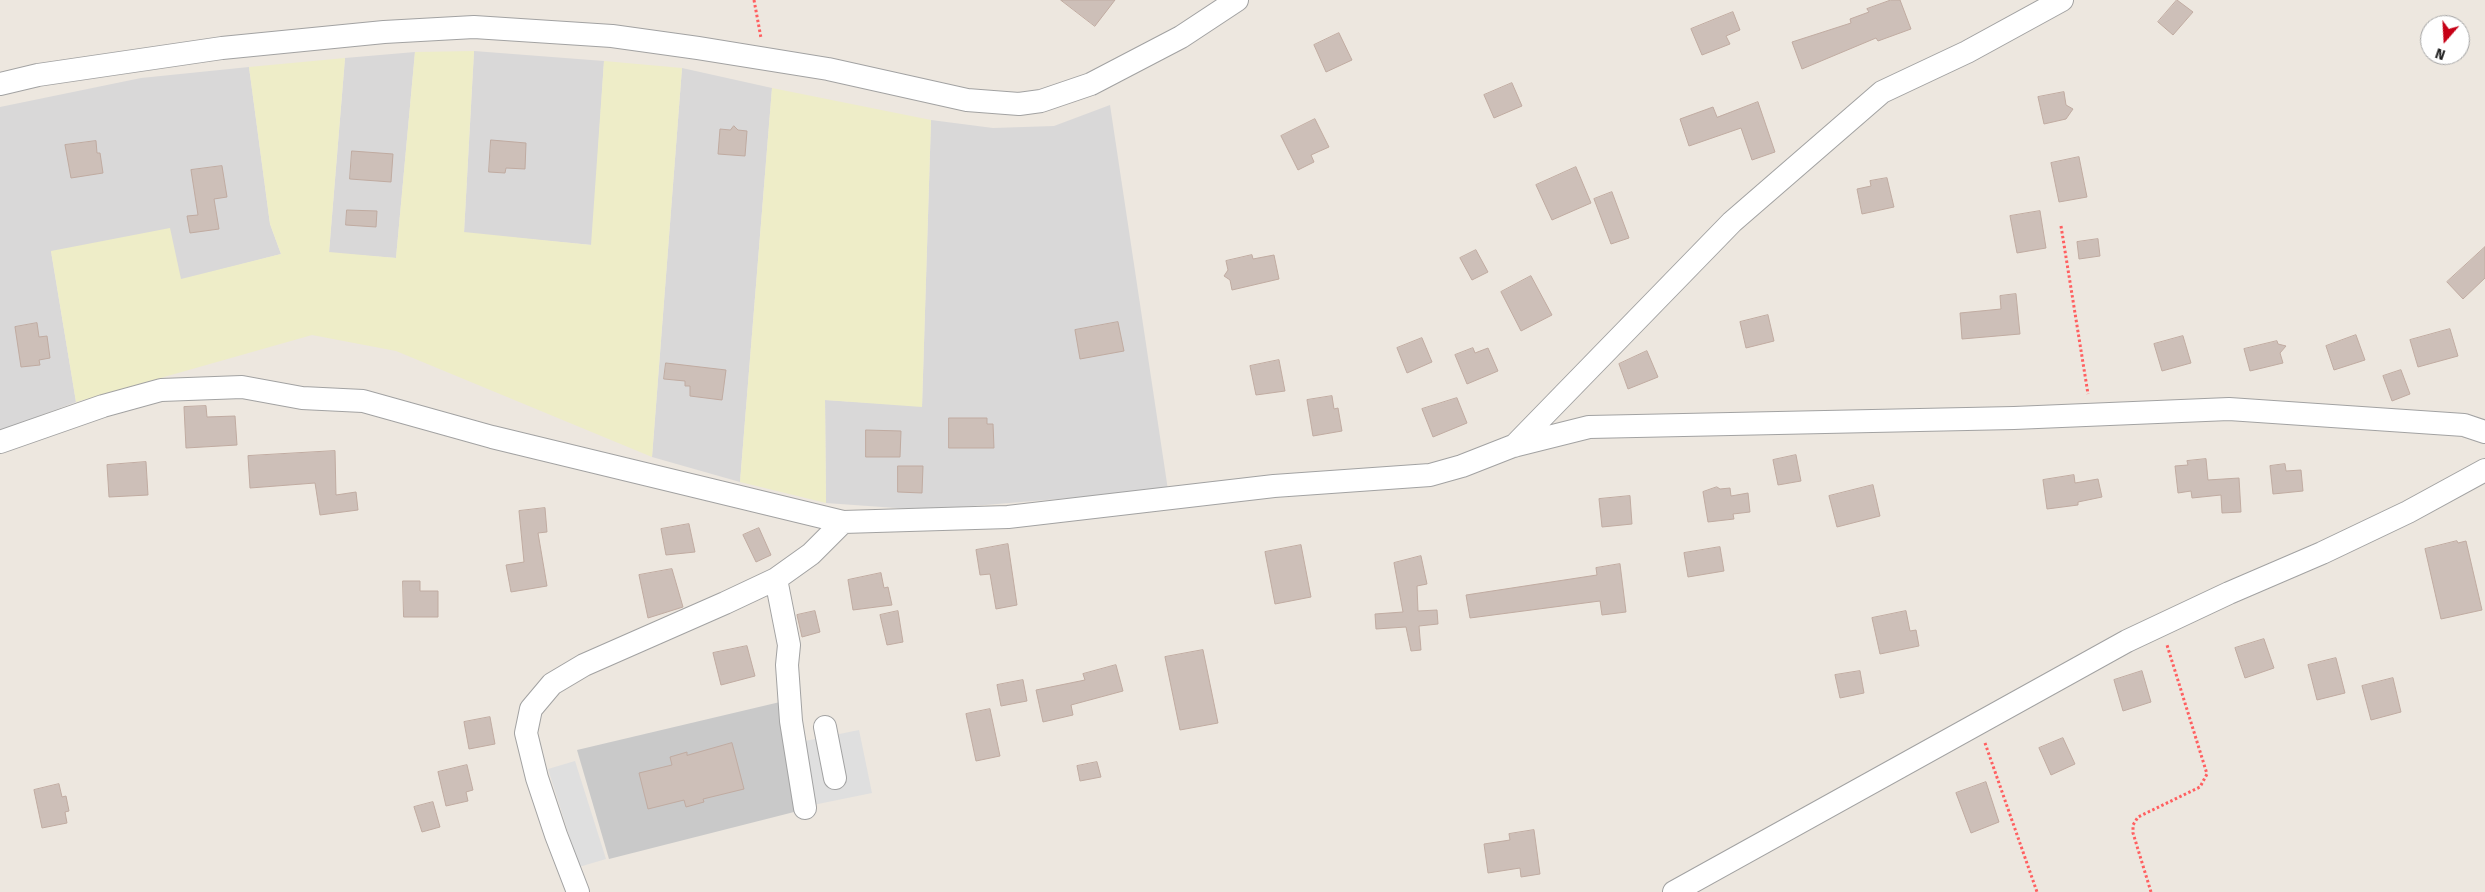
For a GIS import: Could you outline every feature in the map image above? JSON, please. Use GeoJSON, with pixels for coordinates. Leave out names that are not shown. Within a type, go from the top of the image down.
{"type":"FeatureCollection","features":[{"type":"Feature","properties":{"kind":"street"},"geometry":{"type":"LineString","coordinates":[[0,84],[38,76],[222,48],[384,32],[474,27],[612,36],[828,69],[967,100],[1019,104],[1041,101],[1090,84],[1164,47],[1237,0]]}},
{"type":"Feature","properties":{"kind":"street"},"geometry":{"type":"LineString","coordinates":[[1513,446],[1732,222],[1882,92],[1967,52],[2062,0]]}},
{"type":"Feature","properties":{"kind":"street"},"geometry":{"type":"LineString","coordinates":[[0,442],[103,406],[161,390],[242,388],[302,398],[363,401],[492,437],[843,522],[1008,517],[1274,486],[1430,475],[1462,466],[1513,446],[1589,427],[2229,410],[2464,425],[2485,432]]}},
{"type":"Feature","properties":{"kind":"street"},"geometry":{"type":"LineString","coordinates":[[1674,892],[1978,723],[2160,625],[2322,553],[2408,512],[2485,470]]}},
{"type":"Feature","properties":{"kind":"street"},"geometry":{"type":"LineString","coordinates":[[578,892],[537,778],[526,733],[531,709],[552,684],[584,665],[776,579],[811,554],[843,522]]}},
{"type":"Feature","properties":{"kind":"street"},"geometry":{"type":"LineString","coordinates":[[776,579],[789,645],[787,665],[791,721],[805,808]]}},
{"type":"Feature","properties":{"kind":"street"},"geometry":{"type":"LineString","coordinates":[[825,727],[835,778]]}},
{"type":"Feature","properties":{"kind":"path"},"geometry":{"type":"LineString","coordinates":[[754,0],[765,58]]}},
{"type":"Feature","properties":{"kind":"path"},"geometry":{"type":"LineString","coordinates":[[2061,226],[2092,415]]}},
{"type":"Feature","properties":{"kind":"path"},"geometry":{"type":"LineString","coordinates":[[2151,892],[2133,833],[2133,825],[2138,817],[2200,787],[2207,774],[2160,625]]}},
{"type":"Feature","properties":{"kind":"path"},"geometry":{"type":"LineString","coordinates":[[1978,723],[2037,892]]}},
{"type":"Feature","properties":{"kind":"shaded area"},"geometry":{"type":"Polygon","coordinates":[[[474,51],[604,61],[592,245],[464,233],[474,51]]]}},
{"type":"Feature","properties":{"kind":"shaded area"},"geometry":{"type":"Polygon","coordinates":[[[415,52],[396,258],[329,253],[345,58],[415,52]]]}},
{"type":"Feature","properties":{"kind":"shaded area"},"geometry":{"type":"Polygon","coordinates":[[[249,67],[270,224],[281,254],[181,280],[51,251],[76,402],[0,431],[0,107],[141,78],[249,67]]]}},
{"type":"Feature","properties":{"kind":"shaded area"},"geometry":{"type":"Polygon","coordinates":[[[682,68],[772,88],[740,482],[652,457],[682,68]]]}},
{"type":"Feature","properties":{"kind":"shaded area"},"geometry":{"type":"Polygon","coordinates":[[[1110,105],[1168,490],[924,510],[826,503],[825,400],[922,406],[931,120],[993,128],[1054,126],[1110,105]]]}},
{"type":"Feature","properties":{"kind":"shaded area"},"geometry":{"type":"Polygon","coordinates":[[[780,702],[798,811],[609,859],[577,750],[780,702]]]}},
{"type":"Feature","properties":{"kind":"shaded area"},"geometry":{"type":"Polygon","coordinates":[[[859,730],[872,793],[813,805],[800,742],[859,730]]]}},
{"type":"Feature","properties":{"kind":"shaded area"},"geometry":{"type":"Polygon","coordinates":[[[575,761],[606,859],[579,867],[548,769],[575,761]]]}},
{"type":"Feature","properties":{"kind":"green space"},"geometry":{"type":"Polygon","coordinates":[[[474,51],[464,232],[591,245],[604,61],[682,68],[652,457],[396,351],[312,335],[76,402],[51,251],[170,228],[181,279],[281,254],[270,224],[249,67],[345,58],[329,252],[396,258],[415,52],[474,51]]]}},
{"type":"Feature","properties":{"kind":"green space"},"geometry":{"type":"Polygon","coordinates":[[[772,88],[931,120],[922,407],[825,400],[826,503],[740,482],[772,88]]]}},
{"type":"Feature","properties":{"kind":"building"},"geometry":{"type":"Polygon","coordinates":[[[1061,0],[1115,0],[1095,26],[1061,0]]]}},
{"type":"Feature","properties":{"kind":"building"},"geometry":{"type":"Polygon","coordinates":[[[1891,0],[1900,0],[1911,29],[1878,41],[1876,38],[1802,69],[1792,42],[1851,23],[1850,19],[1869,12],[1867,9],[1891,0]]]}},
{"type":"Feature","properties":{"kind":"building"},"geometry":{"type":"Polygon","coordinates":[[[2177,0],[2193,12],[2173,35],[2158,22],[2177,0]]]}},
{"type":"Feature","properties":{"kind":"building"},"geometry":{"type":"Polygon","coordinates":[[[1733,12],[1740,30],[1726,36],[1730,44],[1702,55],[1691,29],[1733,12]]]}},
{"type":"Feature","properties":{"kind":"building"},"geometry":{"type":"Polygon","coordinates":[[[1339,33],[1352,60],[1326,72],[1314,45],[1339,33]]]}},
{"type":"Feature","properties":{"kind":"building"},"geometry":{"type":"Polygon","coordinates":[[[1512,83],[1522,106],[1494,118],[1484,95],[1512,83]]]}},
{"type":"Feature","properties":{"kind":"building"},"geometry":{"type":"Polygon","coordinates":[[[2064,92],[2066,105],[2073,109],[2066,119],[2044,124],[2038,97],[2064,92]]]}},
{"type":"Feature","properties":{"kind":"building"},"geometry":{"type":"Polygon","coordinates":[[[1758,102],[1775,152],[1752,160],[1741,128],[1689,146],[1680,119],[1713,107],[1717,117],[1758,102]]]}},
{"type":"Feature","properties":{"kind":"building"},"geometry":{"type":"Polygon","coordinates":[[[1315,119],[1329,147],[1311,155],[1314,162],[1298,170],[1281,136],[1315,119]]]}},
{"type":"Feature","properties":{"kind":"building"},"geometry":{"type":"Polygon","coordinates":[[[734,126],[738,130],[747,131],[745,156],[718,154],[720,129],[730,130],[734,126]]]}},
{"type":"Feature","properties":{"kind":"building"},"geometry":{"type":"Polygon","coordinates":[[[491,140],[526,143],[525,169],[506,168],[505,173],[489,172],[491,140]]]}},
{"type":"Feature","properties":{"kind":"building"},"geometry":{"type":"Polygon","coordinates":[[[96,141],[97,153],[100,153],[103,173],[71,178],[65,145],[96,141]]]}},
{"type":"Feature","properties":{"kind":"building"},"geometry":{"type":"Polygon","coordinates":[[[352,151],[393,154],[391,182],[350,179],[352,151]]]}},
{"type":"Feature","properties":{"kind":"building"},"geometry":{"type":"Polygon","coordinates":[[[2079,157],[2087,197],[2059,202],[2051,163],[2079,157]]]}},
{"type":"Feature","properties":{"kind":"building"},"geometry":{"type":"Polygon","coordinates":[[[222,166],[227,197],[214,199],[219,229],[190,233],[187,216],[198,215],[191,170],[222,166]]]}},
{"type":"Feature","properties":{"kind":"building"},"geometry":{"type":"Polygon","coordinates":[[[1576,167],[1591,203],[1552,220],[1536,185],[1576,167]]]}},
{"type":"Feature","properties":{"kind":"building"},"geometry":{"type":"Polygon","coordinates":[[[1887,178],[1894,207],[1862,214],[1857,189],[1871,186],[1870,181],[1887,178]]]}},
{"type":"Feature","properties":{"kind":"building"},"geometry":{"type":"Polygon","coordinates":[[[1612,192],[1629,238],[1611,244],[1594,199],[1612,192]]]}},
{"type":"Feature","properties":{"kind":"building"},"geometry":{"type":"Polygon","coordinates":[[[347,210],[377,211],[376,227],[346,225],[347,210]]]}},
{"type":"Feature","properties":{"kind":"building"},"geometry":{"type":"Polygon","coordinates":[[[2040,211],[2046,248],[2017,253],[2010,216],[2040,211]]]}},
{"type":"Feature","properties":{"kind":"building"},"geometry":{"type":"Polygon","coordinates":[[[2098,239],[2100,256],[2079,259],[2077,242],[2098,239]]]}},
{"type":"Feature","properties":{"kind":"building"},"geometry":{"type":"Polygon","coordinates":[[[2485,247],[2485,278],[2463,299],[2447,282],[2485,247]]]}},
{"type":"Feature","properties":{"kind":"building"},"geometry":{"type":"Polygon","coordinates":[[[1476,250],[1488,272],[1472,280],[1460,258],[1476,250]]]}},
{"type":"Feature","properties":{"kind":"building"},"geometry":{"type":"Polygon","coordinates":[[[1252,255],[1253,259],[1274,255],[1279,279],[1232,290],[1230,280],[1224,276],[1228,270],[1226,261],[1252,255]]]}},
{"type":"Feature","properties":{"kind":"building"},"geometry":{"type":"Polygon","coordinates":[[[1531,276],[1552,315],[1521,331],[1501,292],[1531,276]]]}},
{"type":"Feature","properties":{"kind":"building"},"geometry":{"type":"Polygon","coordinates":[[[2016,294],[2020,334],[1962,339],[1960,313],[2001,309],[2000,296],[2016,294]]]}},
{"type":"Feature","properties":{"kind":"building"},"geometry":{"type":"Polygon","coordinates":[[[1768,315],[1774,341],[1746,348],[1740,322],[1768,315]]]}},
{"type":"Feature","properties":{"kind":"building"},"geometry":{"type":"Polygon","coordinates":[[[1118,322],[1124,351],[1080,359],[1075,330],[1118,322]]]}},
{"type":"Feature","properties":{"kind":"building"},"geometry":{"type":"Polygon","coordinates":[[[37,323],[39,337],[47,336],[50,358],[39,360],[40,365],[21,367],[15,327],[37,323]]]}},
{"type":"Feature","properties":{"kind":"building"},"geometry":{"type":"Polygon","coordinates":[[[2450,329],[2458,356],[2418,367],[2410,340],[2450,329]]]}},
{"type":"Feature","properties":{"kind":"building"},"geometry":{"type":"Polygon","coordinates":[[[2356,335],[2365,360],[2334,370],[2326,346],[2356,335]]]}},
{"type":"Feature","properties":{"kind":"building"},"geometry":{"type":"Polygon","coordinates":[[[2183,336],[2191,363],[2162,371],[2154,344],[2183,336]]]}},
{"type":"Feature","properties":{"kind":"building"},"geometry":{"type":"Polygon","coordinates":[[[1422,338],[1432,362],[1407,373],[1397,348],[1422,338]]]}},
{"type":"Feature","properties":{"kind":"building"},"geometry":{"type":"Polygon","coordinates":[[[2277,341],[2278,344],[2286,346],[2280,353],[2283,363],[2250,371],[2244,349],[2277,341]]]}},
{"type":"Feature","properties":{"kind":"building"},"geometry":{"type":"Polygon","coordinates":[[[1473,348],[1475,353],[1488,348],[1498,371],[1467,384],[1455,355],[1473,348]]]}},
{"type":"Feature","properties":{"kind":"building"},"geometry":{"type":"Polygon","coordinates":[[[1647,351],[1658,377],[1628,389],[1619,364],[1647,351]]]}},
{"type":"Feature","properties":{"kind":"building"},"geometry":{"type":"Polygon","coordinates":[[[1279,360],[1285,391],[1256,395],[1250,366],[1279,360]]]}},
{"type":"Feature","properties":{"kind":"building"},"geometry":{"type":"Polygon","coordinates":[[[666,363],[726,370],[722,400],[690,396],[690,386],[685,386],[685,381],[664,379],[666,363]]]}},
{"type":"Feature","properties":{"kind":"building"},"geometry":{"type":"Polygon","coordinates":[[[2401,370],[2410,394],[2392,401],[2383,376],[2401,370]]]}},
{"type":"Feature","properties":{"kind":"building"},"geometry":{"type":"Polygon","coordinates":[[[1332,396],[1334,409],[1338,408],[1342,431],[1313,436],[1307,400],[1332,396]]]}},
{"type":"Feature","properties":{"kind":"building"},"geometry":{"type":"Polygon","coordinates":[[[1457,398],[1467,423],[1433,437],[1422,409],[1457,398]]]}},
{"type":"Feature","properties":{"kind":"building"},"geometry":{"type":"Polygon","coordinates":[[[206,406],[207,417],[235,416],[237,445],[186,448],[184,407],[206,406]]]}},
{"type":"Feature","properties":{"kind":"building"},"geometry":{"type":"Polygon","coordinates":[[[949,418],[987,418],[987,424],[993,424],[994,448],[949,448],[949,418]]]}},
{"type":"Feature","properties":{"kind":"building"},"geometry":{"type":"Polygon","coordinates":[[[866,430],[901,431],[900,457],[866,457],[866,430]]]}},
{"type":"Feature","properties":{"kind":"building"},"geometry":{"type":"Polygon","coordinates":[[[335,451],[336,495],[356,492],[358,510],[320,515],[315,483],[250,488],[248,456],[335,451]]]}},
{"type":"Feature","properties":{"kind":"building"},"geometry":{"type":"Polygon","coordinates":[[[1796,455],[1801,481],[1778,485],[1773,460],[1796,455]]]}},
{"type":"Feature","properties":{"kind":"building"},"geometry":{"type":"Polygon","coordinates":[[[2206,459],[2208,480],[2239,478],[2241,512],[2222,513],[2221,495],[2192,498],[2191,491],[2178,493],[2175,466],[2188,465],[2187,461],[2206,459]]]}},
{"type":"Feature","properties":{"kind":"building"},"geometry":{"type":"Polygon","coordinates":[[[146,462],[148,495],[109,497],[107,465],[146,462]]]}},
{"type":"Feature","properties":{"kind":"building"},"geometry":{"type":"Polygon","coordinates":[[[2285,464],[2286,471],[2301,470],[2303,491],[2273,494],[2270,466],[2285,464]]]}},
{"type":"Feature","properties":{"kind":"building"},"geometry":{"type":"Polygon","coordinates":[[[898,466],[923,466],[922,493],[898,492],[898,466]]]}},
{"type":"Feature","properties":{"kind":"building"},"geometry":{"type":"Polygon","coordinates":[[[2074,475],[2075,483],[2098,479],[2102,497],[2078,502],[2078,505],[2047,509],[2043,480],[2074,475]]]}},
{"type":"Feature","properties":{"kind":"building"},"geometry":{"type":"Polygon","coordinates":[[[1873,485],[1880,516],[1837,527],[1829,496],[1873,485]]]}},
{"type":"Feature","properties":{"kind":"building"},"geometry":{"type":"Polygon","coordinates":[[[1717,487],[1720,489],[1730,488],[1731,496],[1748,493],[1750,512],[1733,514],[1734,519],[1708,522],[1703,492],[1717,487]]]}},
{"type":"Feature","properties":{"kind":"building"},"geometry":{"type":"Polygon","coordinates":[[[1630,496],[1632,524],[1602,527],[1599,499],[1630,496]]]}},
{"type":"Feature","properties":{"kind":"building"},"geometry":{"type":"Polygon","coordinates":[[[545,508],[547,532],[538,533],[547,586],[511,592],[506,565],[524,562],[519,511],[545,508]]]}},
{"type":"Feature","properties":{"kind":"building"},"geometry":{"type":"Polygon","coordinates":[[[689,524],[695,552],[666,555],[661,529],[689,524]]]}},
{"type":"Feature","properties":{"kind":"building"},"geometry":{"type":"Polygon","coordinates":[[[759,528],[771,555],[756,562],[743,535],[759,528]]]}},
{"type":"Feature","properties":{"kind":"building"},"geometry":{"type":"Polygon","coordinates":[[[2457,541],[2458,543],[2466,541],[2482,610],[2441,619],[2425,549],[2457,541]]]}},
{"type":"Feature","properties":{"kind":"building"},"geometry":{"type":"Polygon","coordinates":[[[1008,544],[1017,605],[996,609],[990,574],[980,575],[976,550],[1008,544]]]}},
{"type":"Feature","properties":{"kind":"building"},"geometry":{"type":"Polygon","coordinates":[[[1301,545],[1311,597],[1275,604],[1265,552],[1301,545]]]}},
{"type":"Feature","properties":{"kind":"building"},"geometry":{"type":"Polygon","coordinates":[[[1720,547],[1724,571],[1688,577],[1684,553],[1720,547]]]}},
{"type":"Feature","properties":{"kind":"building"},"geometry":{"type":"Polygon","coordinates":[[[1421,556],[1427,584],[1417,586],[1418,611],[1437,610],[1438,624],[1419,626],[1421,650],[1411,651],[1406,627],[1376,629],[1375,614],[1403,612],[1394,563],[1421,556]]]}},
{"type":"Feature","properties":{"kind":"building"},"geometry":{"type":"Polygon","coordinates":[[[1620,564],[1626,612],[1602,615],[1600,601],[1470,618],[1466,595],[1597,575],[1596,568],[1620,564]]]}},
{"type":"Feature","properties":{"kind":"building"},"geometry":{"type":"Polygon","coordinates":[[[672,569],[683,607],[648,618],[639,575],[672,569]]]}},
{"type":"Feature","properties":{"kind":"building"},"geometry":{"type":"Polygon","coordinates":[[[881,573],[884,588],[888,587],[892,605],[853,610],[848,580],[881,573]]]}},
{"type":"Feature","properties":{"kind":"building"},"geometry":{"type":"Polygon","coordinates":[[[403,581],[420,581],[420,591],[438,591],[438,617],[404,617],[403,581]]]}},
{"type":"Feature","properties":{"kind":"building"},"geometry":{"type":"Polygon","coordinates":[[[815,611],[820,632],[802,637],[797,615],[815,611]]]}},
{"type":"Feature","properties":{"kind":"building"},"geometry":{"type":"Polygon","coordinates":[[[898,611],[903,642],[887,645],[880,615],[898,611]]]}},
{"type":"Feature","properties":{"kind":"building"},"geometry":{"type":"Polygon","coordinates":[[[1906,611],[1910,631],[1916,630],[1919,646],[1880,654],[1872,618],[1906,611]]]}},
{"type":"Feature","properties":{"kind":"building"},"geometry":{"type":"Polygon","coordinates":[[[2264,639],[2274,668],[2245,678],[2235,648],[2264,639]]]}},
{"type":"Feature","properties":{"kind":"building"},"geometry":{"type":"Polygon","coordinates":[[[747,646],[755,676],[721,685],[713,653],[747,646]]]}},
{"type":"Feature","properties":{"kind":"building"},"geometry":{"type":"Polygon","coordinates":[[[1203,650],[1218,723],[1180,730],[1165,657],[1203,650]]]}},
{"type":"Feature","properties":{"kind":"building"},"geometry":{"type":"Polygon","coordinates":[[[2336,658],[2345,693],[2317,700],[2308,665],[2336,658]]]}},
{"type":"Feature","properties":{"kind":"building"},"geometry":{"type":"Polygon","coordinates":[[[1116,665],[1123,691],[1071,705],[1073,715],[1043,722],[1036,690],[1085,680],[1083,674],[1116,665]]]}},
{"type":"Feature","properties":{"kind":"building"},"geometry":{"type":"Polygon","coordinates":[[[1860,671],[1864,693],[1840,698],[1835,675],[1860,671]]]}},
{"type":"Feature","properties":{"kind":"building"},"geometry":{"type":"Polygon","coordinates":[[[2142,671],[2151,702],[2123,711],[2114,680],[2142,671]]]}},
{"type":"Feature","properties":{"kind":"building"},"geometry":{"type":"Polygon","coordinates":[[[2393,678],[2401,712],[2371,720],[2362,686],[2393,678]]]}},
{"type":"Feature","properties":{"kind":"building"},"geometry":{"type":"Polygon","coordinates":[[[1023,680],[1027,701],[1001,706],[997,685],[1023,680]]]}},
{"type":"Feature","properties":{"kind":"building"},"geometry":{"type":"Polygon","coordinates":[[[990,709],[1000,756],[976,761],[966,714],[990,709]]]}},
{"type":"Feature","properties":{"kind":"building"},"geometry":{"type":"Polygon","coordinates":[[[490,717],[495,744],[469,749],[464,722],[490,717]]]}},
{"type":"Feature","properties":{"kind":"building"},"geometry":{"type":"Polygon","coordinates":[[[2063,738],[2075,764],[2051,775],[2039,748],[2063,738]]]}},
{"type":"Feature","properties":{"kind":"building"},"geometry":{"type":"Polygon","coordinates":[[[732,743],[744,789],[703,799],[704,802],[686,807],[684,800],[648,809],[639,773],[672,765],[670,757],[687,752],[687,755],[732,743]]]}},
{"type":"Feature","properties":{"kind":"building"},"geometry":{"type":"Polygon","coordinates":[[[1097,762],[1101,777],[1080,781],[1077,766],[1097,762]]]}},
{"type":"Feature","properties":{"kind":"building"},"geometry":{"type":"Polygon","coordinates":[[[467,765],[473,790],[466,792],[468,801],[446,806],[438,772],[467,765]]]}},
{"type":"Feature","properties":{"kind":"building"},"geometry":{"type":"Polygon","coordinates":[[[1986,782],[1999,822],[1971,833],[1956,793],[1986,782]]]}},
{"type":"Feature","properties":{"kind":"building"},"geometry":{"type":"Polygon","coordinates":[[[59,784],[62,797],[66,796],[69,811],[65,812],[67,823],[42,828],[34,790],[59,784]]]}},
{"type":"Feature","properties":{"kind":"building"},"geometry":{"type":"Polygon","coordinates":[[[433,802],[440,827],[422,832],[414,807],[433,802]]]}},
{"type":"Feature","properties":{"kind":"building"},"geometry":{"type":"Polygon","coordinates":[[[1534,830],[1540,874],[1521,877],[1520,868],[1488,873],[1484,844],[1510,840],[1509,834],[1534,830]]]}}]}
